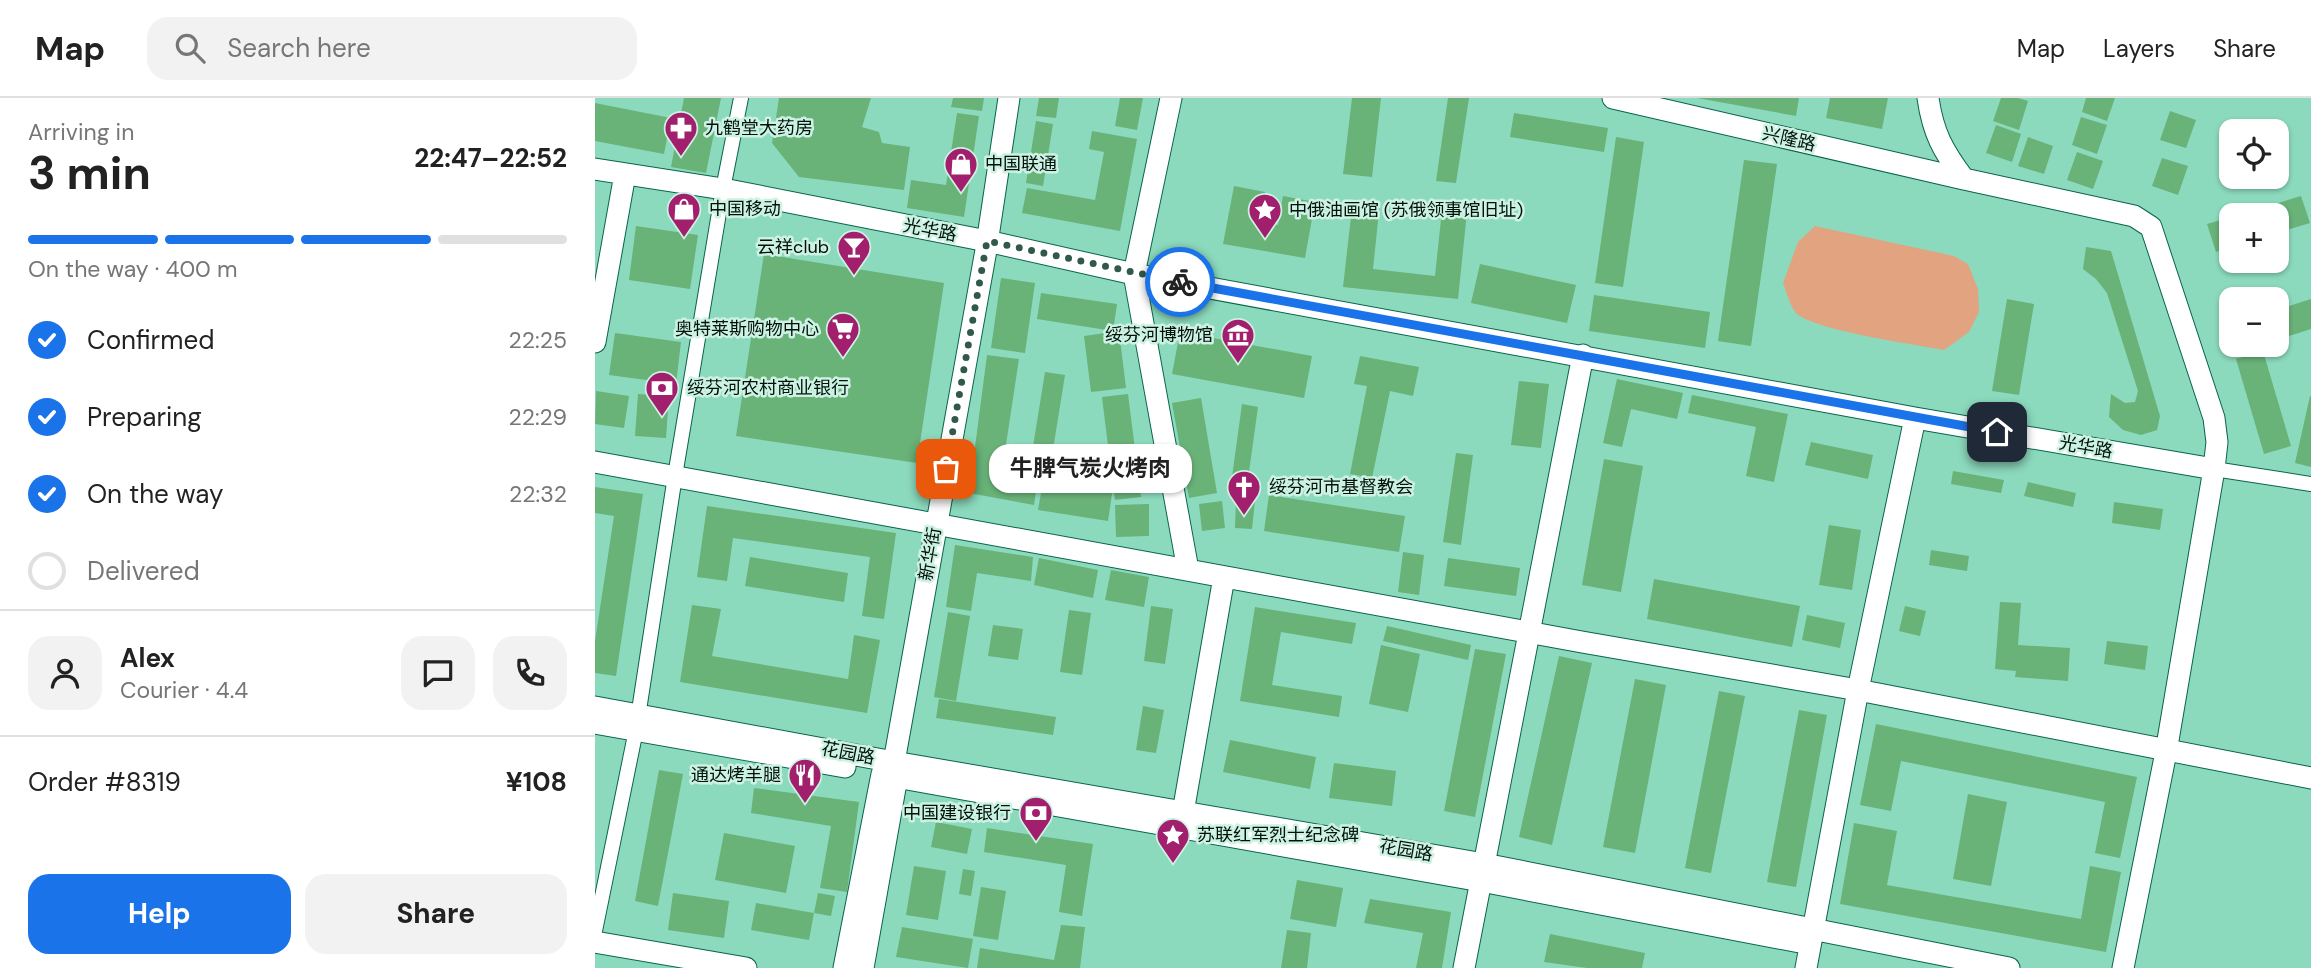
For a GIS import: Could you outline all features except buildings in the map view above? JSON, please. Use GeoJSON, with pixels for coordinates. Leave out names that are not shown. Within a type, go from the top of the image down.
{"type":"FeatureCollection","features":[{"type":"Feature","properties":{"kind":"street"},"geometry":{"type":"LineString","coordinates":[[595,931],[637,722],[675,476],[741,98]]}},
{"type":"Feature","properties":{"kind":"street","name":"新华街"},"geometry":{"type":"LineString","coordinates":[[863,968],[875,861],[987,241],[1009,98]]}},
{"type":"Feature","properties":{"kind":"street"},"geometry":{"type":"LineString","coordinates":[[1171,98],[1135,274],[1188,570]]}},
{"type":"Feature","properties":{"kind":"street","name":"兴隆路"},"geometry":{"type":"LineString","coordinates":[[1613,98],[2134,216],[2151,227],[2214,418],[2217,442],[2166,751],[2123,968]]}},
{"type":"Feature","properties":{"kind":"street"},"geometry":{"type":"LineString","coordinates":[[1928,98],[1931,119],[1944,153],[1964,179]]}},
{"type":"Feature","properties":{"kind":"street","name":"光华路"},"geometry":{"type":"LineString","coordinates":[[595,169],[723,189],[987,241],[1135,274],[1915,418],[2214,469]]}},
{"type":"Feature","properties":{"kind":"street"},"geometry":{"type":"LineString","coordinates":[[595,342],[625,174]]}},
{"type":"Feature","properties":{"kind":"street"},"geometry":{"type":"LineString","coordinates":[[1464,968],[1583,355]]}},
{"type":"Feature","properties":{"kind":"street"},"geometry":{"type":"LineString","coordinates":[[1805,968],[1858,690],[1915,418]]}},
{"type":"Feature","properties":{"kind":"street"},"geometry":{"type":"LineString","coordinates":[[595,462],[1529,633],[1858,690],[2311,778]]}},
{"type":"Feature","properties":{"kind":"street"},"geometry":{"type":"LineString","coordinates":[[2214,469],[2311,484]]}},
{"type":"Feature","properties":{"kind":"street"},"geometry":{"type":"LineString","coordinates":[[1182,819],[1224,577]]}},
{"type":"Feature","properties":{"kind":"street","name":"花园路"},"geometry":{"type":"LineString","coordinates":[[595,707],[637,722],[891,771],[1182,819],[1811,936],[2009,968]]}},
{"type":"Feature","properties":{"kind":"street","name":"花园路"},"geometry":{"type":"LineString","coordinates":[[595,723],[637,722]]}},
{"type":"Feature","properties":{"kind":"street","name":"新华街"},"geometry":{"type":"LineString","coordinates":[[844,968],[875,861]]}},
{"type":"Feature","properties":{"kind":"street","name":"花园路"},"geometry":{"type":"LineString","coordinates":[[1811,936],[1934,968]]}},
{"type":"Feature","properties":{"kind":"street"},"geometry":{"type":"LineString","coordinates":[[595,942],[746,968]]}},
{"type":"Feature","properties":{"kind":"shaded area"},"geometry":{"type":"Polygon","coordinates":[[[1815,226],[1954,256],[1968,264],[1978,289],[1979,312],[1969,332],[1944,350],[1823,326],[1796,313],[1783,283],[1798,242],[1815,226]]]}},
{"type":"Feature","properties":{"kind":"way so far"},"geometry":{"type":"LineString","coordinates":[[946,469],[987,241],[1180,282]]}},
{"type":"Feature","properties":{"kind":"place","name":"九鹤堂大药房"},"geometry":{"type":"Point","coordinates":[681,158]}},
{"type":"Feature","properties":{"kind":"place","name":"中国联通"},"geometry":{"type":"Point","coordinates":[961,194]}},
{"type":"Feature","properties":{"kind":"place","name":"中国移动"},"geometry":{"type":"Point","coordinates":[684,239]}},
{"type":"Feature","properties":{"kind":"place","name":"中俄油画馆 (苏俄领事馆旧址)"},"geometry":{"type":"Point","coordinates":[1265,240]}},
{"type":"Feature","properties":{"kind":"place","name":"云祥club"},"geometry":{"type":"Point","coordinates":[854,277]}},
{"type":"Feature","properties":{"kind":"place","name":"奥特莱斯购物中心"},"geometry":{"type":"Point","coordinates":[843,359]}},
{"type":"Feature","properties":{"kind":"place","name":"绥芬河博物馆"},"geometry":{"type":"Point","coordinates":[1238,365]}},
{"type":"Feature","properties":{"kind":"place","name":"绥芬河农村商业银行"},"geometry":{"type":"Point","coordinates":[662,418]}},
{"type":"Feature","properties":{"kind":"place","name":"牛脾气炭火烤肉"},"geometry":{"type":"Point","coordinates":[946,469]}},
{"type":"Feature","properties":{"kind":"place","name":"绥芬河市基督教会"},"geometry":{"type":"Point","coordinates":[1244,517]}},
{"type":"Feature","properties":{"kind":"place","name":"通达烤羊腿"},"geometry":{"type":"Point","coordinates":[805,805]}},
{"type":"Feature","properties":{"kind":"place","name":"中国建设银行"},"geometry":{"type":"Point","coordinates":[1036,843]}},
{"type":"Feature","properties":{"kind":"place","name":"苏联红军烈士纪念碑"},"geometry":{"type":"Point","coordinates":[1173,865]}},
{"type":"Feature","properties":{"kind":"route"},"geometry":{"type":"LineString","coordinates":[[1180,282],[1997,432]]}}]}
